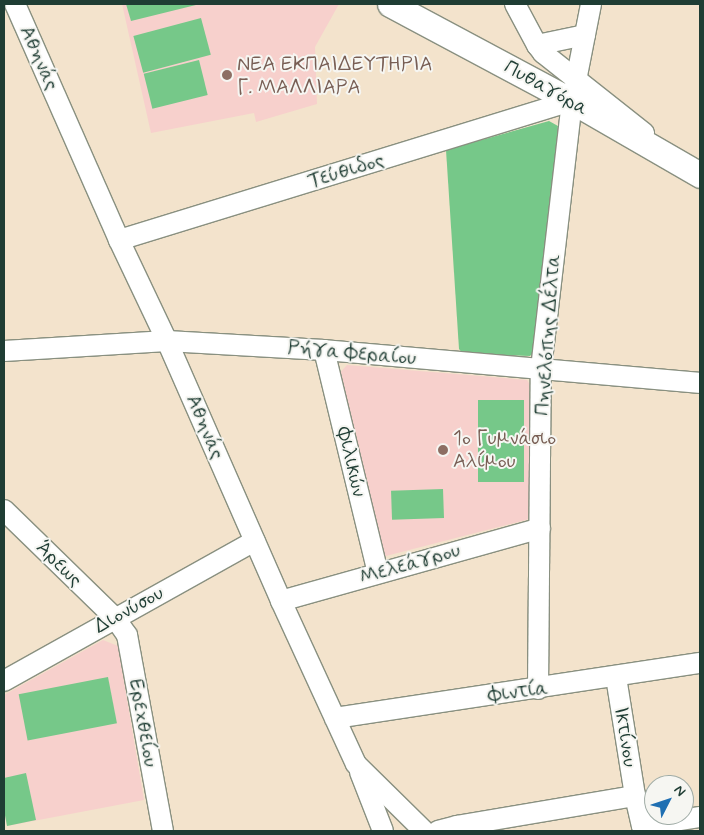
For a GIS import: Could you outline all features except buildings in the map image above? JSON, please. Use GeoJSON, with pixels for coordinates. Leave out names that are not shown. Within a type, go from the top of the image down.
{"type":"FeatureCollection","features":[{"type":"Feature","properties":{"kind":"street","name":"Αθηνάς"},"geometry":{"type":"LineString","coordinates":[[15,4],[119,240],[167,341],[254,541],[356,764],[424,831]]}},
{"type":"Feature","properties":{"kind":"street","name":"Πυθαγόρα"},"geometry":{"type":"LineString","coordinates":[[390,4],[572,102],[690,169]]}},
{"type":"Feature","properties":{"kind":"street"},"geometry":{"type":"LineString","coordinates":[[515,4],[537,45],[550,58],[690,169]]}},
{"type":"Feature","properties":{"kind":"street","name":"Πηνελόπης Δέλτα"},"geometry":{"type":"LineString","coordinates":[[538,689],[541,369],[572,102],[591,4]]}},
{"type":"Feature","properties":{"kind":"street","name":"Πυθαγόρα"},"geometry":{"type":"LineString","coordinates":[[537,45],[585,34]]}},
{"type":"Feature","properties":{"kind":"street","name":"Τεύθιδος"},"geometry":{"type":"LineString","coordinates":[[119,240],[572,102]]}},
{"type":"Feature","properties":{"kind":"street","name":"Ρήγα Φεραίου"},"geometry":{"type":"LineString","coordinates":[[4,351],[167,341],[324,350],[700,383]]}},
{"type":"Feature","properties":{"kind":"street","name":"Φιλικών"},"geometry":{"type":"LineString","coordinates":[[324,350],[378,573]]}},
{"type":"Feature","properties":{"kind":"street","name":"Άρεως"},"geometry":{"type":"LineString","coordinates":[[4,510],[114,618]]}},
{"type":"Feature","properties":{"kind":"street","name":"Μελεάγρου"},"geometry":{"type":"LineString","coordinates":[[281,601],[540,528]]}},
{"type":"Feature","properties":{"kind":"street","name":"Διονύσου"},"geometry":{"type":"LineString","coordinates":[[4,680],[254,541]]}},
{"type":"Feature","properties":{"kind":"street","name":"Ερεχθείου"},"geometry":{"type":"LineString","coordinates":[[114,618],[127,635],[163,831]]}},
{"type":"Feature","properties":{"kind":"street","name":"Φιντία"},"geometry":{"type":"LineString","coordinates":[[335,718],[538,689],[700,663]]}},
{"type":"Feature","properties":{"kind":"street","name":"Ικτίνου"},"geometry":{"type":"LineString","coordinates":[[616,677],[635,796],[642,826],[700,817]]}},
{"type":"Feature","properties":{"kind":"street"},"geometry":{"type":"LineString","coordinates":[[356,764],[383,831]]}},
{"type":"Feature","properties":{"kind":"street"},"geometry":{"type":"LineString","coordinates":[[438,831],[457,826],[635,796]]}},
{"type":"Feature","properties":{"kind":"shaded area","name":"ΝΕΑ ΕΚΠΑΙΔΕΥΤΗΡΙΑ Γ. ΜΑΛΛΙΑΡΑ"},"geometry":{"type":"Polygon","coordinates":[[[122,4],[339,4],[315,47],[317,104],[256,122],[254,113],[151,133],[122,4]]]}},
{"type":"Feature","properties":{"kind":"shaded area","name":"1ο Γυμνάσιο Αλίμου"},"geometry":{"type":"Polygon","coordinates":[[[347,365],[527,380],[529,383],[531,517],[526,520],[382,557],[338,375],[347,365]]]}},
{"type":"Feature","properties":{"kind":"shaded area"},"geometry":{"type":"Polygon","coordinates":[[[103,640],[118,646],[144,800],[7,826],[4,810],[4,695],[103,640]]]}},
{"type":"Feature","properties":{"kind":"green space"},"geometry":{"type":"Polygon","coordinates":[[[126,4],[200,4],[131,21],[126,4]]]}},
{"type":"Feature","properties":{"kind":"green space"},"geometry":{"type":"Polygon","coordinates":[[[201,18],[211,55],[143,73],[133,36],[201,18]]]}},
{"type":"Feature","properties":{"kind":"green space"},"geometry":{"type":"Polygon","coordinates":[[[199,60],[208,95],[152,109],[144,74],[199,60]]]}},
{"type":"Feature","properties":{"kind":"green space"},"geometry":{"type":"Polygon","coordinates":[[[549,121],[558,126],[535,351],[530,356],[463,354],[459,349],[446,150],[549,121]]]}},
{"type":"Feature","properties":{"kind":"green space"},"geometry":{"type":"Polygon","coordinates":[[[478,400],[524,400],[524,482],[478,482],[478,400]]]}},
{"type":"Feature","properties":{"kind":"green space"},"geometry":{"type":"Polygon","coordinates":[[[443,489],[444,518],[392,520],[391,491],[443,489]]]}},
{"type":"Feature","properties":{"kind":"green space"},"geometry":{"type":"Polygon","coordinates":[[[108,677],[117,723],[28,741],[19,694],[108,677]]]}},
{"type":"Feature","properties":{"kind":"green space"},"geometry":{"type":"Polygon","coordinates":[[[26,773],[36,820],[7,826],[4,810],[4,778],[26,773]]]}},
{"type":"Feature","properties":{"kind":"place","name":"ΝΕΑ ΕΚΠΑΙΔΕΥΤΗΡΙΑ Γ. ΜΑΛΛΙΑΡΑ"},"geometry":{"type":"Point","coordinates":[227,75]}},
{"type":"Feature","properties":{"kind":"place","name":"1ο Γυμνάσιο Αλίμου"},"geometry":{"type":"Point","coordinates":[443,450]}}]}
